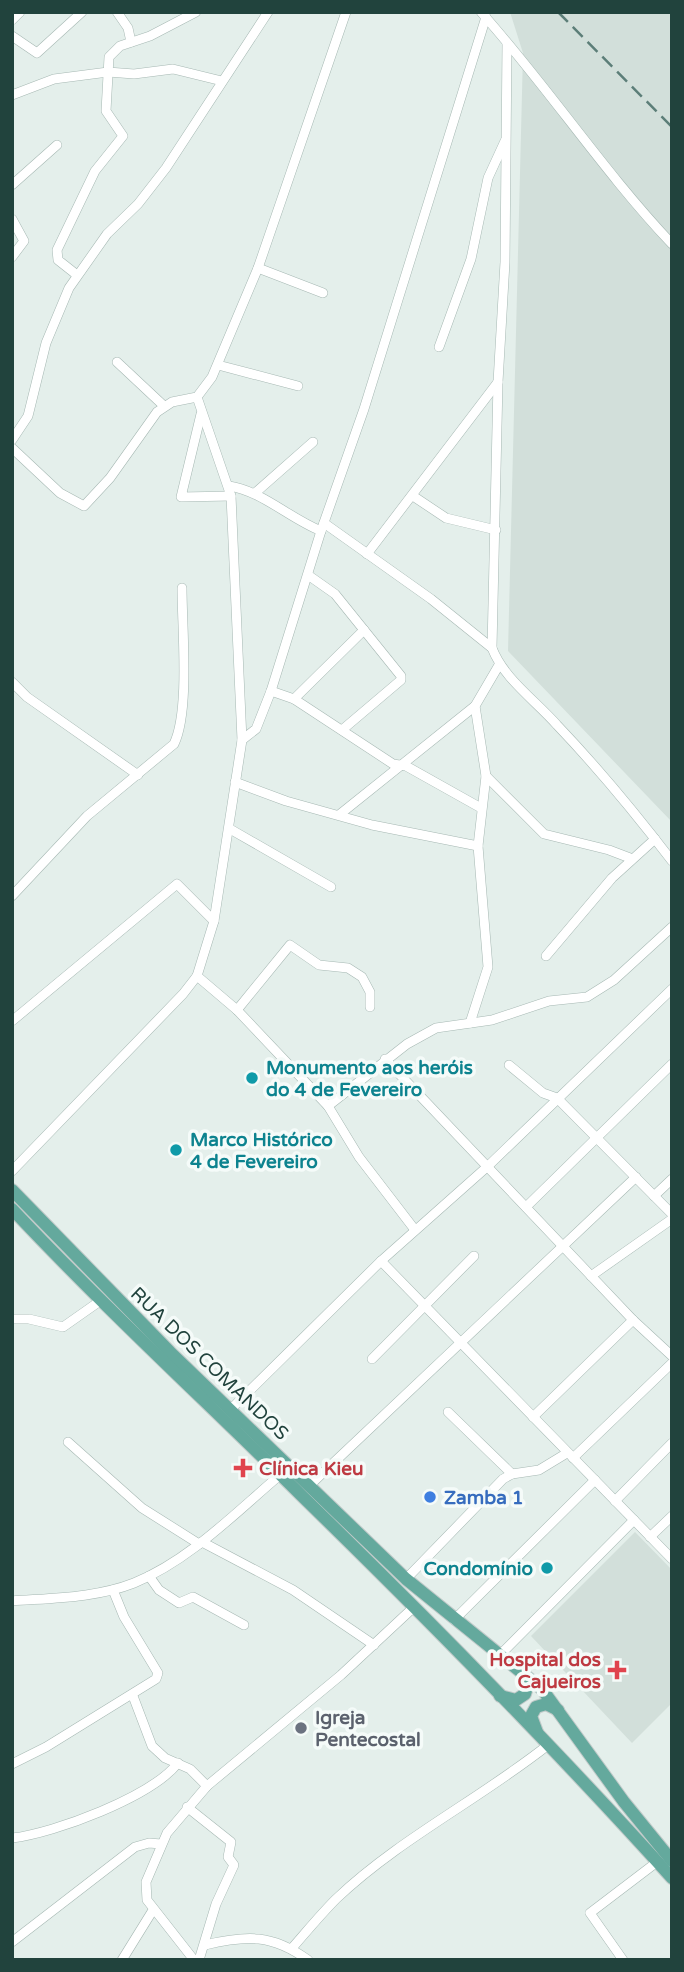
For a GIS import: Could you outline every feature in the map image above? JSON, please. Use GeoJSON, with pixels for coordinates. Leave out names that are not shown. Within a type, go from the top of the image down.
{"type":"FeatureCollection","features":[{"type":"Feature","properties":{"kind":"main road","name":"RUA DOS COMANDOS"},"geometry":{"type":"LineString","coordinates":[[12,1190],[229,1410],[406,1579],[542,1689],[564,1715],[624,1802],[672,1861]]}},
{"type":"Feature","properties":{"kind":"main road","name":"RUA DOS COMANDOS"},"geometry":{"type":"LineString","coordinates":[[12,1209],[100,1301],[414,1607],[672,1878]]}},
{"type":"Feature","properties":{"kind":"main road"},"geometry":{"type":"LineString","coordinates":[[500,1696],[516,1700],[525,1694],[527,1684],[522,1671]]}},
{"type":"Feature","properties":{"kind":"main road"},"geometry":{"type":"LineString","coordinates":[[543,1740],[531,1716],[537,1707],[546,1704],[564,1715]]}},
{"type":"Feature","properties":{"kind":"street"},"geometry":{"type":"LineString","coordinates":[[12,20],[20,12]]}},
{"type":"Feature","properties":{"kind":"street"},"geometry":{"type":"LineString","coordinates":[[117,12],[128,28],[131,42]]}},
{"type":"Feature","properties":{"kind":"street"},"geometry":{"type":"LineString","coordinates":[[77,275],[55,255],[95,171],[122,138],[106,111],[108,60],[113,51],[195,12]]}},
{"type":"Feature","properties":{"kind":"street"},"geometry":{"type":"LineString","coordinates":[[12,440],[28,416],[54,316],[77,275],[107,234],[151,188],[268,12]]}},
{"type":"Feature","properties":{"kind":"street"},"geometry":{"type":"LineString","coordinates":[[12,448],[60,493],[84,506],[110,478],[145,425],[164,407],[197,397],[218,365],[258,268],[346,12]]}},
{"type":"Feature","properties":{"kind":"street"},"geometry":{"type":"LineString","coordinates":[[12,36],[37,53],[75,15]]}},
{"type":"Feature","properties":{"kind":"street"},"geometry":{"type":"LineString","coordinates":[[484,15],[581,133],[615,182],[672,244]]}},
{"type":"Feature","properties":{"kind":"street"},"geometry":{"type":"LineString","coordinates":[[242,740],[256,729],[271,691],[364,409],[484,15]]}},
{"type":"Feature","properties":{"kind":"street"},"geometry":{"type":"LineString","coordinates":[[508,44],[505,262],[498,382],[492,648],[499,665],[558,725],[672,861]]}},
{"type":"Feature","properties":{"kind":"street"},"geometry":{"type":"LineString","coordinates":[[12,95],[54,79],[108,72],[134,74],[173,69],[222,82]]}},
{"type":"Feature","properties":{"kind":"street"},"geometry":{"type":"LineString","coordinates":[[439,347],[471,259],[488,178],[506,139]]}},
{"type":"Feature","properties":{"kind":"street"},"geometry":{"type":"LineString","coordinates":[[12,185],[57,145]]}},
{"type":"Feature","properties":{"kind":"street"},"geometry":{"type":"LineString","coordinates":[[12,219],[24,241],[12,257]]}},
{"type":"Feature","properties":{"kind":"street"},"geometry":{"type":"LineString","coordinates":[[258,268],[323,293]]}},
{"type":"Feature","properties":{"kind":"street"},"geometry":{"type":"LineString","coordinates":[[117,362],[164,407]]}},
{"type":"Feature","properties":{"kind":"street"},"geometry":{"type":"LineString","coordinates":[[218,365],[298,386]]}},
{"type":"Feature","properties":{"kind":"street"},"geometry":{"type":"LineString","coordinates":[[367,554],[498,382]]}},
{"type":"Feature","properties":{"kind":"street"},"geometry":{"type":"LineString","coordinates":[[12,1171],[164,1015],[197,976],[214,921],[242,740],[230,491],[197,397]]}},
{"type":"Feature","properties":{"kind":"street"},"geometry":{"type":"LineString","coordinates":[[201,414],[180,494],[184,499],[230,491],[255,493],[297,521],[323,527],[367,554],[431,598],[492,648]]}},
{"type":"Feature","properties":{"kind":"street"},"geometry":{"type":"LineString","coordinates":[[255,493],[313,442]]}},
{"type":"Feature","properties":{"kind":"street"},"geometry":{"type":"LineString","coordinates":[[412,496],[455,522],[496,530]]}},
{"type":"Feature","properties":{"kind":"street"},"geometry":{"type":"LineString","coordinates":[[308,575],[331,590],[401,678],[342,730]]}},
{"type":"Feature","properties":{"kind":"street"},"geometry":{"type":"LineString","coordinates":[[12,896],[87,816],[166,755],[180,733],[181,588]]}},
{"type":"Feature","properties":{"kind":"street"},"geometry":{"type":"LineString","coordinates":[[294,699],[364,631]]}},
{"type":"Feature","properties":{"kind":"street"},"geometry":{"type":"LineString","coordinates":[[340,815],[475,706],[499,665]]}},
{"type":"Feature","properties":{"kind":"street"},"geometry":{"type":"LineString","coordinates":[[12,682],[35,702],[138,775]]}},
{"type":"Feature","properties":{"kind":"street"},"geometry":{"type":"LineString","coordinates":[[271,691],[294,699],[399,766],[407,766],[481,808]]}},
{"type":"Feature","properties":{"kind":"street"},"geometry":{"type":"LineString","coordinates":[[470,1023],[488,967],[478,846],[486,776],[475,706]]}},
{"type":"Feature","properties":{"kind":"street"},"geometry":{"type":"LineString","coordinates":[[486,776],[544,834],[630,858]]}},
{"type":"Feature","properties":{"kind":"street"},"geometry":{"type":"LineString","coordinates":[[235,782],[286,801],[372,825],[478,846]]}},
{"type":"Feature","properties":{"kind":"street"},"geometry":{"type":"LineString","coordinates":[[230,829],[331,887]]}},
{"type":"Feature","properties":{"kind":"street"},"geometry":{"type":"LineString","coordinates":[[546,956],[630,858],[655,839]]}},
{"type":"Feature","properties":{"kind":"street"},"geometry":{"type":"LineString","coordinates":[[12,1021],[177,884],[214,921]]}},
{"type":"Feature","properties":{"kind":"street"},"geometry":{"type":"LineString","coordinates":[[328,1106],[385,1059],[436,1028],[512,1015],[549,1001],[587,997],[614,980],[672,927]]}},
{"type":"Feature","properties":{"kind":"street"},"geometry":{"type":"LineString","coordinates":[[237,1010],[290,945],[319,965],[348,968],[362,977],[370,992],[370,1007]]}},
{"type":"Feature","properties":{"kind":"street"},"geometry":{"type":"LineString","coordinates":[[197,976],[237,1010],[328,1106],[359,1157],[415,1230]]}},
{"type":"Feature","properties":{"kind":"street"},"geometry":{"type":"LineString","coordinates":[[229,1410],[381,1261],[488,1166],[672,989]]}},
{"type":"Feature","properties":{"kind":"street"},"geometry":{"type":"LineString","coordinates":[[385,1059],[633,1320],[672,1356]]}},
{"type":"Feature","properties":{"kind":"street"},"geometry":{"type":"LineString","coordinates":[[526,1207],[672,1064]]}},
{"type":"Feature","properties":{"kind":"street"},"geometry":{"type":"LineString","coordinates":[[509,1065],[543,1093],[557,1098],[672,1214]]}},
{"type":"Feature","properties":{"kind":"street"},"geometry":{"type":"LineString","coordinates":[[310,1485],[461,1346],[636,1177]]}},
{"type":"Feature","properties":{"kind":"street"},"geometry":{"type":"LineString","coordinates":[[654,1196],[672,1179]]}},
{"type":"Feature","properties":{"kind":"street"},"geometry":{"type":"LineString","coordinates":[[591,1276],[672,1220]]}},
{"type":"Feature","properties":{"kind":"street"},"geometry":{"type":"LineString","coordinates":[[372,1359],[474,1256]]}},
{"type":"Feature","properties":{"kind":"street"},"geometry":{"type":"LineString","coordinates":[[381,1261],[461,1346],[672,1559]]}},
{"type":"Feature","properties":{"kind":"street"},"geometry":{"type":"LineString","coordinates":[[12,1319],[63,1327],[100,1301]]}},
{"type":"Feature","properties":{"kind":"street"},"geometry":{"type":"LineString","coordinates":[[533,1417],[633,1320]]}},
{"type":"Feature","properties":{"kind":"street"},"geometry":{"type":"LineString","coordinates":[[406,1579],[503,1479],[512,1474],[539,1470],[570,1455],[672,1363]]}},
{"type":"Feature","properties":{"kind":"street"},"geometry":{"type":"LineString","coordinates":[[447,1412],[512,1474]]}},
{"type":"Feature","properties":{"kind":"street"},"geometry":{"type":"LineString","coordinates":[[68,1442],[142,1508],[200,1543],[293,1590],[374,1645]]}},
{"type":"Feature","properties":{"kind":"street"},"geometry":{"type":"LineString","coordinates":[[615,1501],[672,1443]]}},
{"type":"Feature","properties":{"kind":"street"},"geometry":{"type":"LineString","coordinates":[[12,1601],[113,1590],[149,1576],[200,1543],[280,1475]]}},
{"type":"Feature","properties":{"kind":"street"},"geometry":{"type":"LineString","coordinates":[[454,1620],[595,1480]]}},
{"type":"Feature","properties":{"kind":"street"},"geometry":{"type":"LineString","coordinates":[[650,1537],[672,1516]]}},
{"type":"Feature","properties":{"kind":"street"},"geometry":{"type":"LineString","coordinates":[[500,1655],[634,1520]]}},
{"type":"Feature","properties":{"kind":"street"},"geometry":{"type":"LineString","coordinates":[[149,1576],[159,1590],[179,1603],[193,1597],[244,1625]]}},
{"type":"Feature","properties":{"kind":"street"},"geometry":{"type":"LineString","coordinates":[[12,1764],[154,1682],[158,1673],[124,1617],[113,1590]]}},
{"type":"Feature","properties":{"kind":"street"},"geometry":{"type":"LineString","coordinates":[[187,1807],[232,1845],[228,1857],[233,1865],[216,1904],[205,1945],[197,1960],[147,1900],[146,1882],[161,1844],[187,1807],[206,1786],[374,1645],[414,1607]]}},
{"type":"Feature","properties":{"kind":"street"},"geometry":{"type":"LineString","coordinates":[[133,1696],[152,1746],[190,1769],[206,1786]]}},
{"type":"Feature","properties":{"kind":"street"},"geometry":{"type":"LineString","coordinates":[[293,1947],[342,1894],[416,1837],[498,1783],[543,1740]]}},
{"type":"Feature","properties":{"kind":"street"},"geometry":{"type":"LineString","coordinates":[[12,1838],[55,1829],[123,1800],[161,1780],[178,1763]]}},
{"type":"Feature","properties":{"kind":"street"},"geometry":{"type":"LineString","coordinates":[[12,1942],[135,1847],[149,1843],[161,1844]]}},
{"type":"Feature","properties":{"kind":"street"},"geometry":{"type":"LineString","coordinates":[[623,1960],[590,1913],[657,1862]]}},
{"type":"Feature","properties":{"kind":"street"},"geometry":{"type":"LineString","coordinates":[[122,1960],[153,1910]]}},
{"type":"Feature","properties":{"kind":"street"},"geometry":{"type":"LineString","coordinates":[[205,1945],[247,1936],[293,1947],[308,1960]]}},
{"type":"Feature","properties":{"kind":"shaded area"},"geometry":{"type":"Polygon","coordinates":[[[510,12],[672,12],[672,822],[508,651],[523,53],[510,12]]]}},
{"type":"Feature","properties":{"kind":"shaded area","name":"Hospital dos Cajueiros"},"geometry":{"type":"Polygon","coordinates":[[[635,1532],[672,1570],[672,1703],[632,1743],[531,1636],[635,1532]]]}},
{"type":"Feature","properties":{"kind":"railway"},"geometry":{"type":"LineString","coordinates":[[558,12],[672,127]]}},
{"type":"Feature","properties":{"kind":"place","name":"Monumento aos heróis do 4 de Fevereiro"},"geometry":{"type":"Point","coordinates":[252,1078]}},
{"type":"Feature","properties":{"kind":"place","name":"Marco Histórico 4 de Fevereiro"},"geometry":{"type":"Point","coordinates":[176,1150]}},
{"type":"Feature","properties":{"kind":"place","name":"Clínica Kieu"},"geometry":{"type":"Point","coordinates":[243,1468]}},
{"type":"Feature","properties":{"kind":"place","name":"Zamba 1"},"geometry":{"type":"Point","coordinates":[430,1497]}},
{"type":"Feature","properties":{"kind":"place","name":"Condomínio"},"geometry":{"type":"Point","coordinates":[547,1568]}},
{"type":"Feature","properties":{"kind":"place","name":"Hospital dos Cajueiros"},"geometry":{"type":"Point","coordinates":[617,1670]}},
{"type":"Feature","properties":{"kind":"place","name":"Igreja Pentecostal"},"geometry":{"type":"Point","coordinates":[301,1728]}}]}
